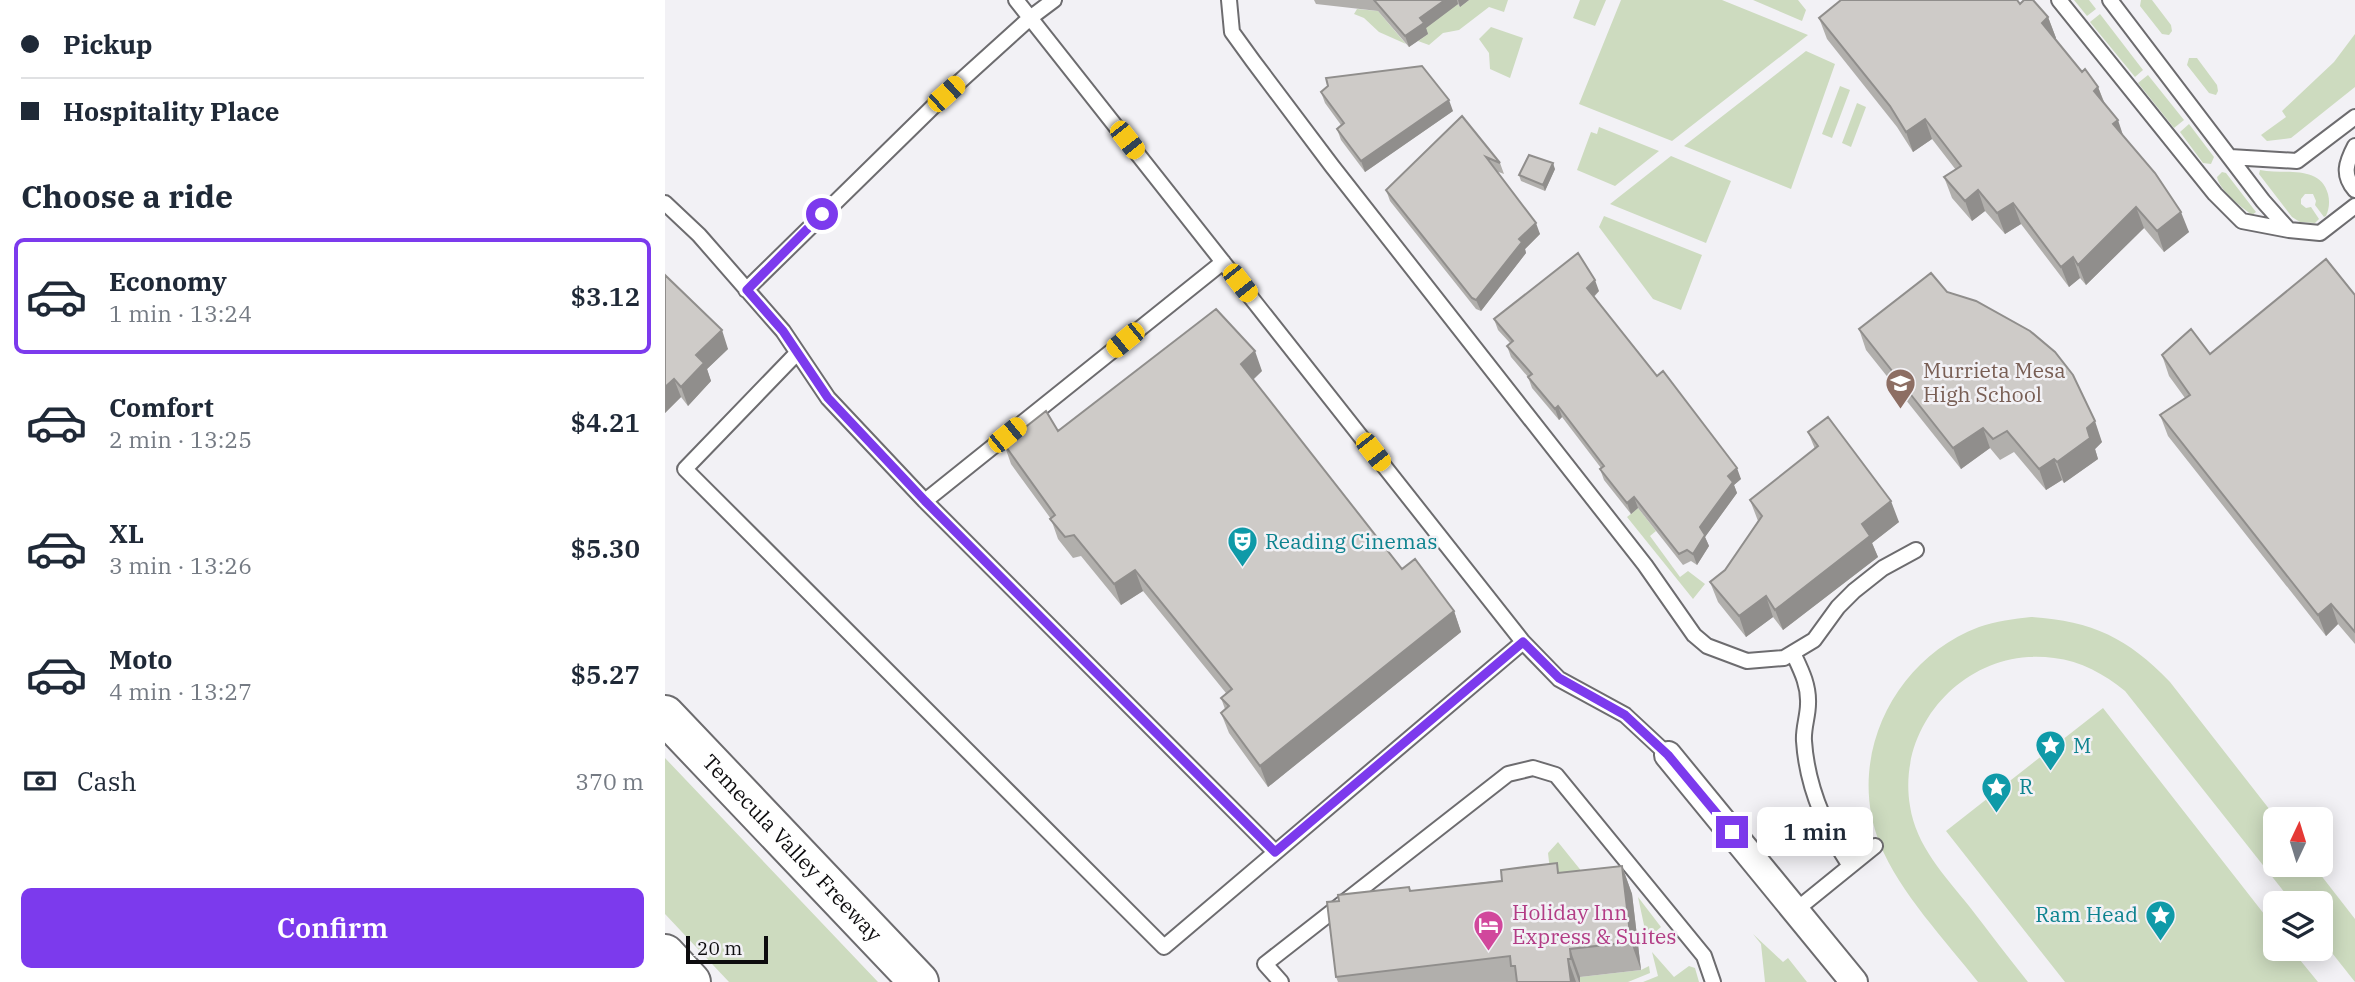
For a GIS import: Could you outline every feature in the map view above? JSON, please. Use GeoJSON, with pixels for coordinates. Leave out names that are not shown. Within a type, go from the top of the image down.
{"type":"FeatureCollection","features":[{"type":"Feature","properties":{"kind":"highway"},"geometry":{"type":"LineString","coordinates":[[665,688],[724,777]]}},
{"type":"Feature","properties":{"kind":"highway","name":"Temecula Valley Freeway"},"geometry":{"type":"LineString","coordinates":[[665,715],[919,982]]}},
{"type":"Feature","properties":{"kind":"highway"},"geometry":{"type":"LineString","coordinates":[[665,954],[691,982]]}},
{"type":"Feature","properties":{"kind":"street"},"geometry":{"type":"LineString","coordinates":[[1668,755],[1796,910],[1845,979]]}},
{"type":"Feature","properties":{"kind":"lane"},"geometry":{"type":"LineString","coordinates":[[1016,0],[1523,642],[1559,678],[1625,715],[1668,755]]}},
{"type":"Feature","properties":{"kind":"lane"},"geometry":{"type":"LineString","coordinates":[[747,290],[892,146],[1030,18],[1053,0]]}},
{"type":"Feature","properties":{"kind":"lane"},"geometry":{"type":"LineString","coordinates":[[1229,0],[1232,32],[1239,42],[1357,199],[1645,565],[1694,635],[1707,646],[1747,661],[1784,658],[1814,640],[1838,607],[1854,591],[1883,568],[1916,550]]}},
{"type":"Feature","properties":{"kind":"lane"},"geometry":{"type":"LineString","coordinates":[[2059,0],[2215,194],[2242,221],[2320,233],[2355,206]]}},
{"type":"Feature","properties":{"kind":"lane"},"geometry":{"type":"LineString","coordinates":[[2110,0],[2263,201],[2289,230]]}},
{"type":"Feature","properties":{"kind":"lane"},"geometry":{"type":"LineString","coordinates":[[2230,156],[2297,161],[2355,117]]}},
{"type":"Feature","properties":{"kind":"lane"},"geometry":{"type":"LineString","coordinates":[[2355,146],[2346,163],[2349,183],[2355,190]]}},
{"type":"Feature","properties":{"kind":"lane"},"geometry":{"type":"LineString","coordinates":[[665,203],[699,236],[783,331],[828,398],[925,501],[1275,852]]}},
{"type":"Feature","properties":{"kind":"lane"},"geometry":{"type":"LineString","coordinates":[[925,501],[1223,262]]}},
{"type":"Feature","properties":{"kind":"lane"},"geometry":{"type":"LineString","coordinates":[[797,353],[685,469],[1164,947],[1523,642]]}},
{"type":"Feature","properties":{"kind":"lane"},"geometry":{"type":"LineString","coordinates":[[1793,653],[1806,680],[1806,764],[1817,804],[1834,841],[1850,866]]}},
{"type":"Feature","properties":{"kind":"lane"},"geometry":{"type":"LineString","coordinates":[[1281,982],[1265,964],[1508,774],[1534,768],[1556,775],[1705,956],[1713,982]]}},
{"type":"Feature","properties":{"kind":"lane"},"geometry":{"type":"LineString","coordinates":[[1796,910],[1875,845]]}},
{"type":"Feature","properties":{"kind":"green space"},"geometry":{"type":"Polygon","coordinates":[[[1455,0],[1460,7],[1469,0],[1508,0],[1504,12],[1489,7],[1459,30],[1443,33],[1429,45],[1418,41],[1428,34],[1424,29],[1455,0]]]}},
{"type":"Feature","properties":{"kind":"green space"},"geometry":{"type":"Polygon","coordinates":[[[1580,0],[1606,0],[1595,26],[1573,18],[1580,0]]]}},
{"type":"Feature","properties":{"kind":"green space"},"geometry":{"type":"Polygon","coordinates":[[[1621,0],[1722,0],[1808,35],[1672,141],[1579,104],[1621,0]]]}},
{"type":"Feature","properties":{"kind":"green space"},"geometry":{"type":"Polygon","coordinates":[[[1753,0],[1798,0],[1806,10],[1802,21],[1753,0]]]}},
{"type":"Feature","properties":{"kind":"green space"},"geometry":{"type":"Polygon","coordinates":[[[2074,0],[2089,0],[2096,9],[2087,16],[2074,0]]]}},
{"type":"Feature","properties":{"kind":"green space"},"geometry":{"type":"Polygon","coordinates":[[[2141,0],[2152,0],[2171,25],[2172,31],[2169,35],[2162,34],[2140,6],[2141,0]]]}},
{"type":"Feature","properties":{"kind":"green space"},"geometry":{"type":"Polygon","coordinates":[[[1357,9],[1378,11],[1406,44],[1379,32],[1364,18],[1354,14],[1357,9]]]}},
{"type":"Feature","properties":{"kind":"green space"},"geometry":{"type":"Polygon","coordinates":[[[2100,14],[2143,70],[2135,77],[2090,22],[2100,14]]]}},
{"type":"Feature","properties":{"kind":"green space"},"geometry":{"type":"Polygon","coordinates":[[[1491,27],[1523,38],[1510,78],[1490,69],[1489,53],[1479,39],[1491,27]]]}},
{"type":"Feature","properties":{"kind":"green space"},"geometry":{"type":"Polygon","coordinates":[[[2355,34],[2355,87],[2291,138],[2267,141],[2261,135],[2286,117],[2282,111],[2334,62],[2355,34]]]}},
{"type":"Feature","properties":{"kind":"green space"},"geometry":{"type":"Polygon","coordinates":[[[1806,51],[1835,64],[1791,189],[1684,146],[1806,51]]]}},
{"type":"Feature","properties":{"kind":"green space"},"geometry":{"type":"Polygon","coordinates":[[[2189,58],[2197,58],[2217,85],[2216,95],[2209,93],[2187,65],[2189,58]]]}},
{"type":"Feature","properties":{"kind":"green space"},"geometry":{"type":"Polygon","coordinates":[[[2148,75],[2184,120],[2174,128],[2138,83],[2148,75]]]}},
{"type":"Feature","properties":{"kind":"green space"},"geometry":{"type":"Polygon","coordinates":[[[1840,86],[1850,90],[1832,138],[1822,134],[1840,86]]]}},
{"type":"Feature","properties":{"kind":"green space"},"geometry":{"type":"Polygon","coordinates":[[[1857,103],[1866,107],[1851,147],[1842,143],[1857,103]]]}},
{"type":"Feature","properties":{"kind":"green space"},"geometry":{"type":"Polygon","coordinates":[[[2189,124],[2214,157],[2211,164],[2203,163],[2180,132],[2189,124]]]}},
{"type":"Feature","properties":{"kind":"green space"},"geometry":{"type":"Polygon","coordinates":[[[1599,127],[1659,151],[1615,186],[1577,170],[1591,132],[1597,134],[1599,127]]]}},
{"type":"Feature","properties":{"kind":"green space"},"geometry":{"type":"Polygon","coordinates":[[[1671,156],[1731,181],[1706,243],[1610,204],[1671,156]]]}},
{"type":"Feature","properties":{"kind":"green space"},"geometry":{"type":"Polygon","coordinates":[[[2260,170],[2300,173],[2317,178],[2328,194],[2326,216],[2324,217],[2315,205],[2313,194],[2305,194],[2301,204],[2306,208],[2311,207],[2319,219],[2315,223],[2300,222],[2292,217],[2259,174],[2260,170]]]}},
{"type":"Feature","properties":{"kind":"green space"},"geometry":{"type":"Polygon","coordinates":[[[2222,172],[2226,173],[2256,212],[2252,215],[2226,193],[2217,177],[2222,172]]]}},
{"type":"Feature","properties":{"kind":"green space"},"geometry":{"type":"Polygon","coordinates":[[[1604,216],[1702,255],[1681,310],[1653,299],[1599,227],[1604,216]]]}},
{"type":"Feature","properties":{"kind":"green space"},"geometry":{"type":"Polygon","coordinates":[[[1638,508],[1656,531],[1650,536],[1680,577],[1688,571],[1705,584],[1693,599],[1627,517],[1638,508]]]}},
{"type":"Feature","properties":{"kind":"green space"},"geometry":{"type":"Polygon","coordinates":[[[2031,617],[2053,619],[2091,628],[2124,643],[2170,682],[2268,807],[2263,807],[2263,865],[2125,691],[2109,679],[2083,665],[2054,658],[2023,658],[1994,664],[1967,678],[1945,696],[1927,720],[1915,746],[1909,775],[1913,821],[1941,872],[2028,982],[1978,982],[1924,916],[1899,880],[1880,844],[1871,811],[1869,778],[1874,746],[1885,715],[1901,687],[1923,662],[1949,642],[1979,627],[2031,617]]]}},
{"type":"Feature","properties":{"kind":"green space"},"geometry":{"type":"Polygon","coordinates":[[[2103,708],[2263,913],[2263,961],[2301,961],[2318,982],[2065,982],[1946,831],[2103,708]]]}},
{"type":"Feature","properties":{"kind":"green space"},"geometry":{"type":"Polygon","coordinates":[[[665,758],[878,982],[729,982],[665,914],[665,758]]]}},
{"type":"Feature","properties":{"kind":"green space"},"geometry":{"type":"Polygon","coordinates":[[[1558,842],[1591,883],[1552,888],[1548,853],[1558,842]]]}},
{"type":"Feature","properties":{"kind":"green space"},"geometry":{"type":"Polygon","coordinates":[[[2272,877],[2322,877],[2355,919],[2355,982],[2333,954],[2333,891],[2283,891],[2272,877]]]}},
{"type":"Feature","properties":{"kind":"green space"},"geometry":{"type":"Polygon","coordinates":[[[1638,897],[1661,927],[1647,939],[1638,897]]]}},
{"type":"Feature","properties":{"kind":"green space"},"geometry":{"type":"Polygon","coordinates":[[[1753,934],[1783,962],[1788,958],[1807,982],[1765,982],[1761,944],[1753,934]]]}},
{"type":"Feature","properties":{"kind":"green space"},"geometry":{"type":"Polygon","coordinates":[[[1652,952],[1674,977],[1689,966],[1695,968],[1699,982],[1643,982],[1658,976],[1652,952]]]}},
{"type":"Feature","properties":{"kind":"green space"},"geometry":{"type":"Polygon","coordinates":[[[1649,966],[1650,973],[1628,982],[1580,982],[1580,977],[1641,970],[1649,966]]]}},
{"type":"Feature","properties":{"kind":"building"},"geometry":{"type":"Polygon","coordinates":[[[1374,0],[1445,0],[1420,18],[1424,23],[1405,36],[1374,0]]]}},
{"type":"Feature","properties":{"kind":"building"},"geometry":{"type":"Polygon","coordinates":[[[1841,0],[2017,0],[2020,4],[2024,0],[2033,0],[2048,17],[2042,23],[2082,72],[2085,69],[2098,87],[2094,91],[2118,120],[2113,124],[2155,173],[2181,212],[2157,231],[2136,207],[2078,265],[2073,257],[2061,267],[2013,203],[1997,213],[1978,190],[1965,201],[1944,177],[1961,166],[1925,119],[1906,132],[1890,106],[1819,18],[1841,0]]]}},
{"type":"Feature","properties":{"kind":"building"},"geometry":{"type":"Polygon","coordinates":[[[1422,66],[1449,100],[1361,161],[1337,129],[1344,123],[1321,92],[1328,86],[1326,78],[1422,66]]]}},
{"type":"Feature","properties":{"kind":"building"},"geometry":{"type":"Polygon","coordinates":[[[1462,116],[1500,163],[1486,157],[1536,223],[1519,239],[1522,242],[1476,300],[1386,190],[1462,116]]]}},
{"type":"Feature","properties":{"kind":"building"},"geometry":{"type":"Polygon","coordinates":[[[1529,155],[1553,163],[1543,185],[1519,175],[1529,155]]]}},
{"type":"Feature","properties":{"kind":"building"},"geometry":{"type":"Polygon","coordinates":[[[1578,253],[1595,280],[1587,288],[1657,376],[1663,371],[1737,468],[1728,476],[1733,482],[1700,527],[1705,535],[1693,554],[1687,550],[1679,554],[1634,497],[1627,503],[1600,469],[1604,466],[1558,406],[1555,409],[1528,377],[1532,374],[1507,346],[1513,341],[1494,319],[1578,253]]]}},
{"type":"Feature","properties":{"kind":"building"},"geometry":{"type":"Polygon","coordinates":[[[2326,259],[2355,295],[2355,632],[2331,604],[2318,615],[2160,415],[2190,395],[2162,355],[2191,329],[2210,354],[2326,259]]]}},
{"type":"Feature","properties":{"kind":"building"},"geometry":{"type":"Polygon","coordinates":[[[1931,273],[1947,292],[1976,301],[2030,331],[2055,352],[2073,375],[2095,421],[2087,428],[2090,438],[2057,462],[2054,459],[2039,469],[2007,431],[1993,439],[1983,428],[1953,448],[1859,329],[1931,273]]]}},
{"type":"Feature","properties":{"kind":"building"},"geometry":{"type":"Polygon","coordinates":[[[665,275],[722,330],[696,355],[704,363],[681,387],[674,379],[665,387],[665,275]]]}},
{"type":"Feature","properties":{"kind":"building","name":"Reading Cinemas"},"geometry":{"type":"Polygon","coordinates":[[[1216,309],[1255,351],[1241,364],[1402,569],[1415,559],[1454,611],[1260,766],[1221,713],[1229,706],[1221,698],[1232,689],[1135,570],[1114,584],[1074,535],[1065,537],[1050,519],[1055,515],[1004,444],[1046,411],[1058,431],[1216,309]]]}},
{"type":"Feature","properties":{"kind":"building"},"geometry":{"type":"Polygon","coordinates":[[[1828,417],[1891,501],[1862,524],[1870,536],[1775,610],[1766,596],[1739,616],[1710,582],[1725,570],[1762,516],[1750,500],[1818,446],[1808,432],[1828,417]]]}},
{"type":"Feature","properties":{"kind":"building","name":"Holiday Inn Express & Suites"},"geometry":{"type":"Polygon","coordinates":[[[1557,863],[1558,873],[1622,866],[1631,942],[1570,949],[1571,959],[1568,959],[1571,982],[1517,982],[1515,966],[1511,966],[1510,956],[1336,977],[1327,902],[1339,901],[1338,895],[1409,887],[1410,891],[1502,881],[1501,870],[1557,863]]]}},
{"type":"Feature","properties":{"kind":"place","name":"Murrieta Mesa High School"},"geometry":{"type":"Point","coordinates":[1900,410]}},
{"type":"Feature","properties":{"kind":"place","name":"Reading Cinemas"},"geometry":{"type":"Point","coordinates":[1242,569]}},
{"type":"Feature","properties":{"kind":"place","name":"M"},"geometry":{"type":"Point","coordinates":[2050,773]}},
{"type":"Feature","properties":{"kind":"place","name":"R"},"geometry":{"type":"Point","coordinates":[1996,814]}},
{"type":"Feature","properties":{"kind":"place","name":"Ram Head"},"geometry":{"type":"Point","coordinates":[2161,942]}},
{"type":"Feature","properties":{"kind":"place","name":"Holiday Inn Express & Suites"},"geometry":{"type":"Point","coordinates":[1489,952]}},
{"type":"Feature","properties":{"kind":"route"},"geometry":{"type":"LineString","coordinates":[[822,214],[747,290],[783,331],[828,398],[925,501],[1275,852],[1523,642],[1559,678],[1625,715],[1668,755],[1732,832]]}}]}
